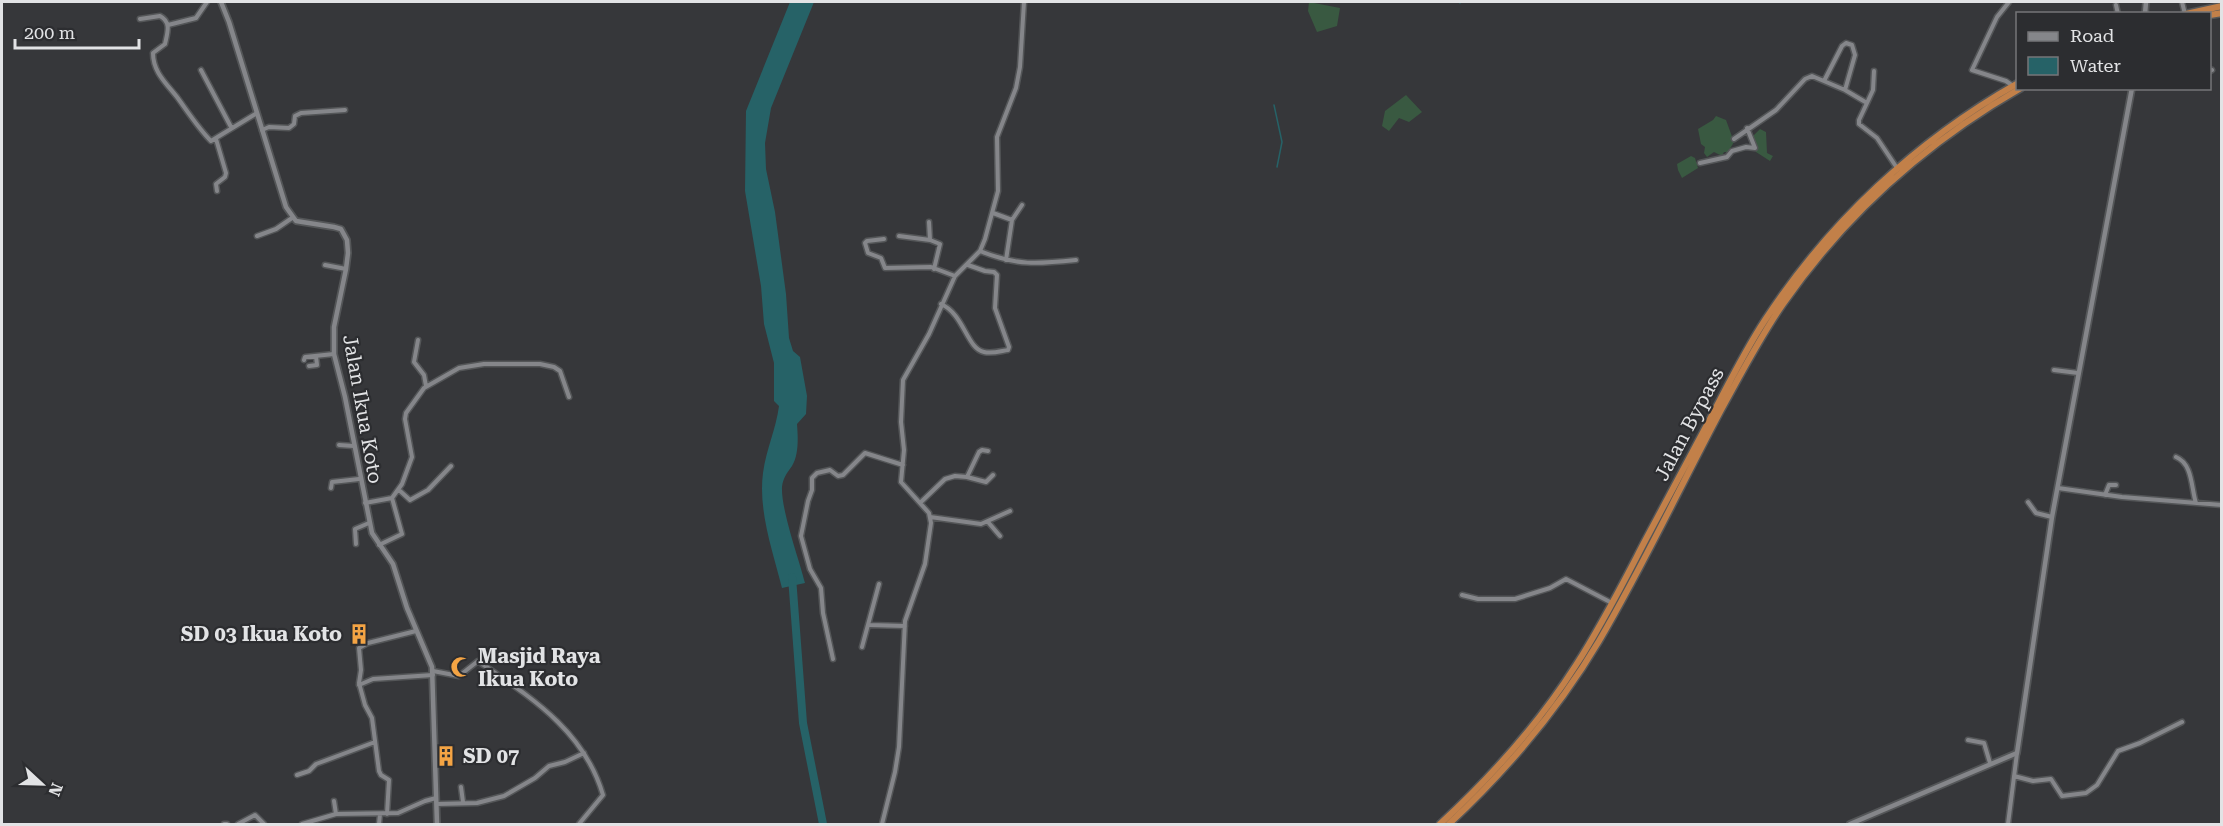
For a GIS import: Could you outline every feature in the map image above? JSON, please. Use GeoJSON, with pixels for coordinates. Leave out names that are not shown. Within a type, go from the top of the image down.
{"type":"FeatureCollection","features":[{"type":"Feature","properties":{"kind":"highway"},"geometry":{"type":"LineString","coordinates":[[2192,12],[2218,5]]}},
{"type":"Feature","properties":{"kind":"highway","name":"Jalan Bypass"},"geometry":{"type":"LineString","coordinates":[[1440,825],[1506,759],[1535,724],[1577,664],[1640,557],[1746,364],[1783,304],[1806,273],[1852,219],[1907,168],[2015,85]]}},
{"type":"Feature","properties":{"kind":"highway","name":"Jalan Bypass"},"geometry":{"type":"LineString","coordinates":[[1449,825],[1506,768],[1528,742],[1557,705],[1598,642],[1741,360],[1764,322],[1810,257],[1848,215],[1897,168],[1956,122],[2016,90]]}},
{"type":"Feature","properties":{"kind":"street"},"geometry":{"type":"LineString","coordinates":[[168,25],[196,18],[207,2]]}},
{"type":"Feature","properties":{"kind":"street"},"geometry":{"type":"LineString","coordinates":[[221,2],[286,207],[292,218],[276,229],[257,236]]}},
{"type":"Feature","properties":{"kind":"street"},"geometry":{"type":"LineString","coordinates":[[882,825],[899,747],[905,626],[928,552],[930,517],[921,502],[902,485],[903,380],[955,276],[980,251],[993,213],[1000,180],[996,149],[997,137],[1016,88],[1020,67],[1024,2]]}},
{"type":"Feature","properties":{"kind":"street"},"geometry":{"type":"LineString","coordinates":[[2009,2],[1997,17],[1972,70],[2015,85]]}},
{"type":"Feature","properties":{"kind":"street"},"geometry":{"type":"LineString","coordinates":[[2116,5],[2118,12]]}},
{"type":"Feature","properties":{"kind":"street"},"geometry":{"type":"LineString","coordinates":[[140,20],[160,16],[164,18],[168,25],[165,44],[153,53],[155,68],[197,127],[211,141],[257,113]]}},
{"type":"Feature","properties":{"kind":"street"},"geometry":{"type":"LineString","coordinates":[[1824,81],[1842,46],[1852,45],[1855,55],[1845,90]]}},
{"type":"Feature","properties":{"kind":"street"},"geometry":{"type":"LineString","coordinates":[[201,70],[223,108],[231,128]]}},
{"type":"Feature","properties":{"kind":"street"},"geometry":{"type":"LineString","coordinates":[[1874,71],[1873,90],[1859,124],[1877,138],[1897,168]]}},
{"type":"Feature","properties":{"kind":"street"},"geometry":{"type":"LineString","coordinates":[[1734,139],[1776,110],[1808,77],[1812,76],[1845,90],[1868,103]]}},
{"type":"Feature","properties":{"kind":"street"},"geometry":{"type":"LineString","coordinates":[[2008,825],[2052,517],[2132,90]]}},
{"type":"Feature","properties":{"kind":"street"},"geometry":{"type":"LineString","coordinates":[[262,130],[269,127],[289,128],[294,124],[295,116],[301,113],[345,110]]}},
{"type":"Feature","properties":{"kind":"street"},"geometry":{"type":"LineString","coordinates":[[1700,163],[1727,156],[1732,151],[1746,147],[1755,148],[1747,128]]}},
{"type":"Feature","properties":{"kind":"street"},"geometry":{"type":"LineString","coordinates":[[216,139],[226,172],[225,177],[216,184],[217,190]]}},
{"type":"Feature","properties":{"kind":"street"},"geometry":{"type":"LineString","coordinates":[[1006,260],[1012,220],[1022,206]]}},
{"type":"Feature","properties":{"kind":"street"},"geometry":{"type":"LineString","coordinates":[[993,213],[1012,220]]}},
{"type":"Feature","properties":{"kind":"street","name":"Jalan Ikua Koto"},"geometry":{"type":"LineString","coordinates":[[292,218],[296,221],[341,229],[347,240],[346,269],[334,327],[334,354],[372,533],[393,564],[433,673],[437,825]]}},
{"type":"Feature","properties":{"kind":"street"},"geometry":{"type":"LineString","coordinates":[[929,222],[930,240]]}},
{"type":"Feature","properties":{"kind":"street"},"geometry":{"type":"LineString","coordinates":[[899,236],[938,243],[940,246],[934,269]]}},
{"type":"Feature","properties":{"kind":"street"},"geometry":{"type":"LineString","coordinates":[[884,239],[865,243],[868,253],[881,258],[885,268],[928,267],[955,276]]}},
{"type":"Feature","properties":{"kind":"street"},"geometry":{"type":"LineString","coordinates":[[980,251],[1006,260],[1036,264],[1076,260]]}},
{"type":"Feature","properties":{"kind":"street"},"geometry":{"type":"LineString","coordinates":[[941,304],[957,315],[978,349],[986,353],[1008,350],[1009,347],[995,308],[997,275],[994,272],[968,265]]}},
{"type":"Feature","properties":{"kind":"street"},"geometry":{"type":"LineString","coordinates":[[325,266],[346,269]]}},
{"type":"Feature","properties":{"kind":"street"},"geometry":{"type":"LineString","coordinates":[[418,340],[414,362],[424,375],[426,386]]}},
{"type":"Feature","properties":{"kind":"street"},"geometry":{"type":"LineString","coordinates":[[304,360],[305,357],[334,354]]}},
{"type":"Feature","properties":{"kind":"street"},"geometry":{"type":"LineString","coordinates":[[309,366],[317,364],[316,356]]}},
{"type":"Feature","properties":{"kind":"street"},"geometry":{"type":"LineString","coordinates":[[365,503],[392,498],[399,490],[412,457],[405,416],[426,386],[440,380],[450,372],[467,366],[484,364],[540,364],[560,371],[569,397]]}},
{"type":"Feature","properties":{"kind":"street"},"geometry":{"type":"LineString","coordinates":[[2054,370],[2078,373]]}},
{"type":"Feature","properties":{"kind":"street"},"geometry":{"type":"LineString","coordinates":[[339,446],[354,446]]}},
{"type":"Feature","properties":{"kind":"street"},"geometry":{"type":"LineString","coordinates":[[967,477],[979,452],[984,449],[988,451]]}},
{"type":"Feature","properties":{"kind":"street"},"geometry":{"type":"LineString","coordinates":[[833,659],[823,613],[821,588],[810,569],[801,536],[812,490],[812,478],[817,472],[830,470],[838,476],[843,475],[865,453],[903,465]]}},
{"type":"Feature","properties":{"kind":"street"},"geometry":{"type":"LineString","coordinates":[[2176,457],[2182,460],[2188,469],[2196,503]]}},
{"type":"Feature","properties":{"kind":"street"},"geometry":{"type":"LineString","coordinates":[[399,490],[410,500],[428,490],[451,466]]}},
{"type":"Feature","properties":{"kind":"street"},"geometry":{"type":"LineString","coordinates":[[921,502],[945,479],[955,476],[986,482],[993,475]]}},
{"type":"Feature","properties":{"kind":"street"},"geometry":{"type":"LineString","coordinates":[[331,488],[332,482],[359,479]]}},
{"type":"Feature","properties":{"kind":"street"},"geometry":{"type":"LineString","coordinates":[[2105,495],[2109,485],[2116,485]]}},
{"type":"Feature","properties":{"kind":"street"},"geometry":{"type":"LineString","coordinates":[[2058,488],[2105,495],[2222,505]]}},
{"type":"Feature","properties":{"kind":"street"},"geometry":{"type":"LineString","coordinates":[[380,545],[402,535],[392,498]]}},
{"type":"Feature","properties":{"kind":"street"},"geometry":{"type":"LineString","coordinates":[[2028,502],[2036,513],[2052,517]]}},
{"type":"Feature","properties":{"kind":"street"},"geometry":{"type":"LineString","coordinates":[[930,517],[971,524],[988,522],[1010,511]]}},
{"type":"Feature","properties":{"kind":"street"},"geometry":{"type":"LineString","coordinates":[[988,522],[999,536]]}},
{"type":"Feature","properties":{"kind":"street"},"geometry":{"type":"LineString","coordinates":[[356,544],[355,529],[369,523]]}},
{"type":"Feature","properties":{"kind":"street"},"geometry":{"type":"LineString","coordinates":[[1462,595],[1478,599],[1515,599],[1550,588],[1564,579],[1612,603]]}},
{"type":"Feature","properties":{"kind":"street"},"geometry":{"type":"LineString","coordinates":[[862,647],[870,625],[879,584]]}},
{"type":"Feature","properties":{"kind":"street"},"geometry":{"type":"LineString","coordinates":[[870,625],[905,626]]}},
{"type":"Feature","properties":{"kind":"street"},"geometry":{"type":"LineString","coordinates":[[387,814],[389,780],[380,774],[372,718],[359,685],[361,664],[359,647],[416,631]]}},
{"type":"Feature","properties":{"kind":"street"},"geometry":{"type":"LineString","coordinates":[[359,685],[380,678],[433,673],[459,676],[478,661],[554,717],[576,740],[603,795],[579,825]]}},
{"type":"Feature","properties":{"kind":"street"},"geometry":{"type":"LineString","coordinates":[[2014,776],[2035,781],[2051,779],[2059,794],[2064,796],[2086,793],[2097,785],[2118,751],[2182,722]]}},
{"type":"Feature","properties":{"kind":"street"},"geometry":{"type":"LineString","coordinates":[[1968,740],[1984,743],[1990,763]]}},
{"type":"Feature","properties":{"kind":"street"},"geometry":{"type":"LineString","coordinates":[[297,775],[309,771],[316,764],[375,742]]}},
{"type":"Feature","properties":{"kind":"street"},"geometry":{"type":"LineString","coordinates":[[437,804],[477,803],[507,795],[549,766],[565,762],[584,753]]}},
{"type":"Feature","properties":{"kind":"street"},"geometry":{"type":"LineString","coordinates":[[1850,825],[2017,753]]}},
{"type":"Feature","properties":{"kind":"street"},"geometry":{"type":"LineString","coordinates":[[461,787],[463,802]]}},
{"type":"Feature","properties":{"kind":"street"},"geometry":{"type":"LineString","coordinates":[[302,825],[336,814],[404,812],[425,801],[437,798]]}},
{"type":"Feature","properties":{"kind":"street"},"geometry":{"type":"LineString","coordinates":[[334,801],[336,814]]}},
{"type":"Feature","properties":{"kind":"street"},"geometry":{"type":"LineString","coordinates":[[379,825],[380,814]]}},
{"type":"Feature","properties":{"kind":"street"},"geometry":{"type":"LineString","coordinates":[[238,825],[256,815],[264,825]]}},
{"type":"Feature","properties":{"kind":"green space"},"geometry":{"type":"Polygon","coordinates":[[[1309,2],[1340,8],[1337,26],[1317,32],[1308,11],[1309,2]]]}},
{"type":"Feature","properties":{"kind":"green space"},"geometry":{"type":"Polygon","coordinates":[[[1406,95],[1422,112],[1409,122],[1399,118],[1389,131],[1382,126],[1385,111],[1406,95]]]}},
{"type":"Feature","properties":{"kind":"green space"},"geometry":{"type":"Polygon","coordinates":[[[1716,116],[1726,120],[1734,142],[1728,152],[1724,152],[1722,156],[1714,152],[1707,157],[1698,129],[1716,116]]]}},
{"type":"Feature","properties":{"kind":"green space"},"geometry":{"type":"Polygon","coordinates":[[[1760,129],[1766,132],[1767,153],[1773,156],[1770,161],[1756,152],[1750,139],[1760,129]]]}},
{"type":"Feature","properties":{"kind":"green space"},"geometry":{"type":"Polygon","coordinates":[[[1691,156],[1695,158],[1698,168],[1682,178],[1677,164],[1691,156]]]}},
{"type":"Feature","properties":{"kind":"water"},"geometry":{"type":"Polygon","coordinates":[[[790,2],[814,2],[771,108],[765,143],[766,169],[775,212],[786,294],[789,338],[793,351],[800,357],[807,396],[806,414],[797,424],[796,456],[784,478],[782,487],[787,521],[805,583],[782,588],[764,517],[762,487],[764,464],[779,406],[774,401],[774,363],[764,324],[761,286],[745,191],[746,111],[790,2]]]}},
{"type":"Feature","properties":{"kind":"waterway"},"geometry":{"type":"LineString","coordinates":[[1274,105],[1282,142],[1277,167]]}},
{"type":"Feature","properties":{"kind":"waterway"},"geometry":{"type":"LineString","coordinates":[[792,577],[803,723],[823,824]]}},
{"type":"Feature","properties":{"kind":"place","name":"SD 03 Ikua Koto"},"geometry":{"type":"Point","coordinates":[359,634]}},
{"type":"Feature","properties":{"kind":"place","name":"Masjid Raya Ikua Koto"},"geometry":{"type":"Point","coordinates":[461,667]}},
{"type":"Feature","properties":{"kind":"place","name":"SD 07"},"geometry":{"type":"Point","coordinates":[446,756]}}]}
